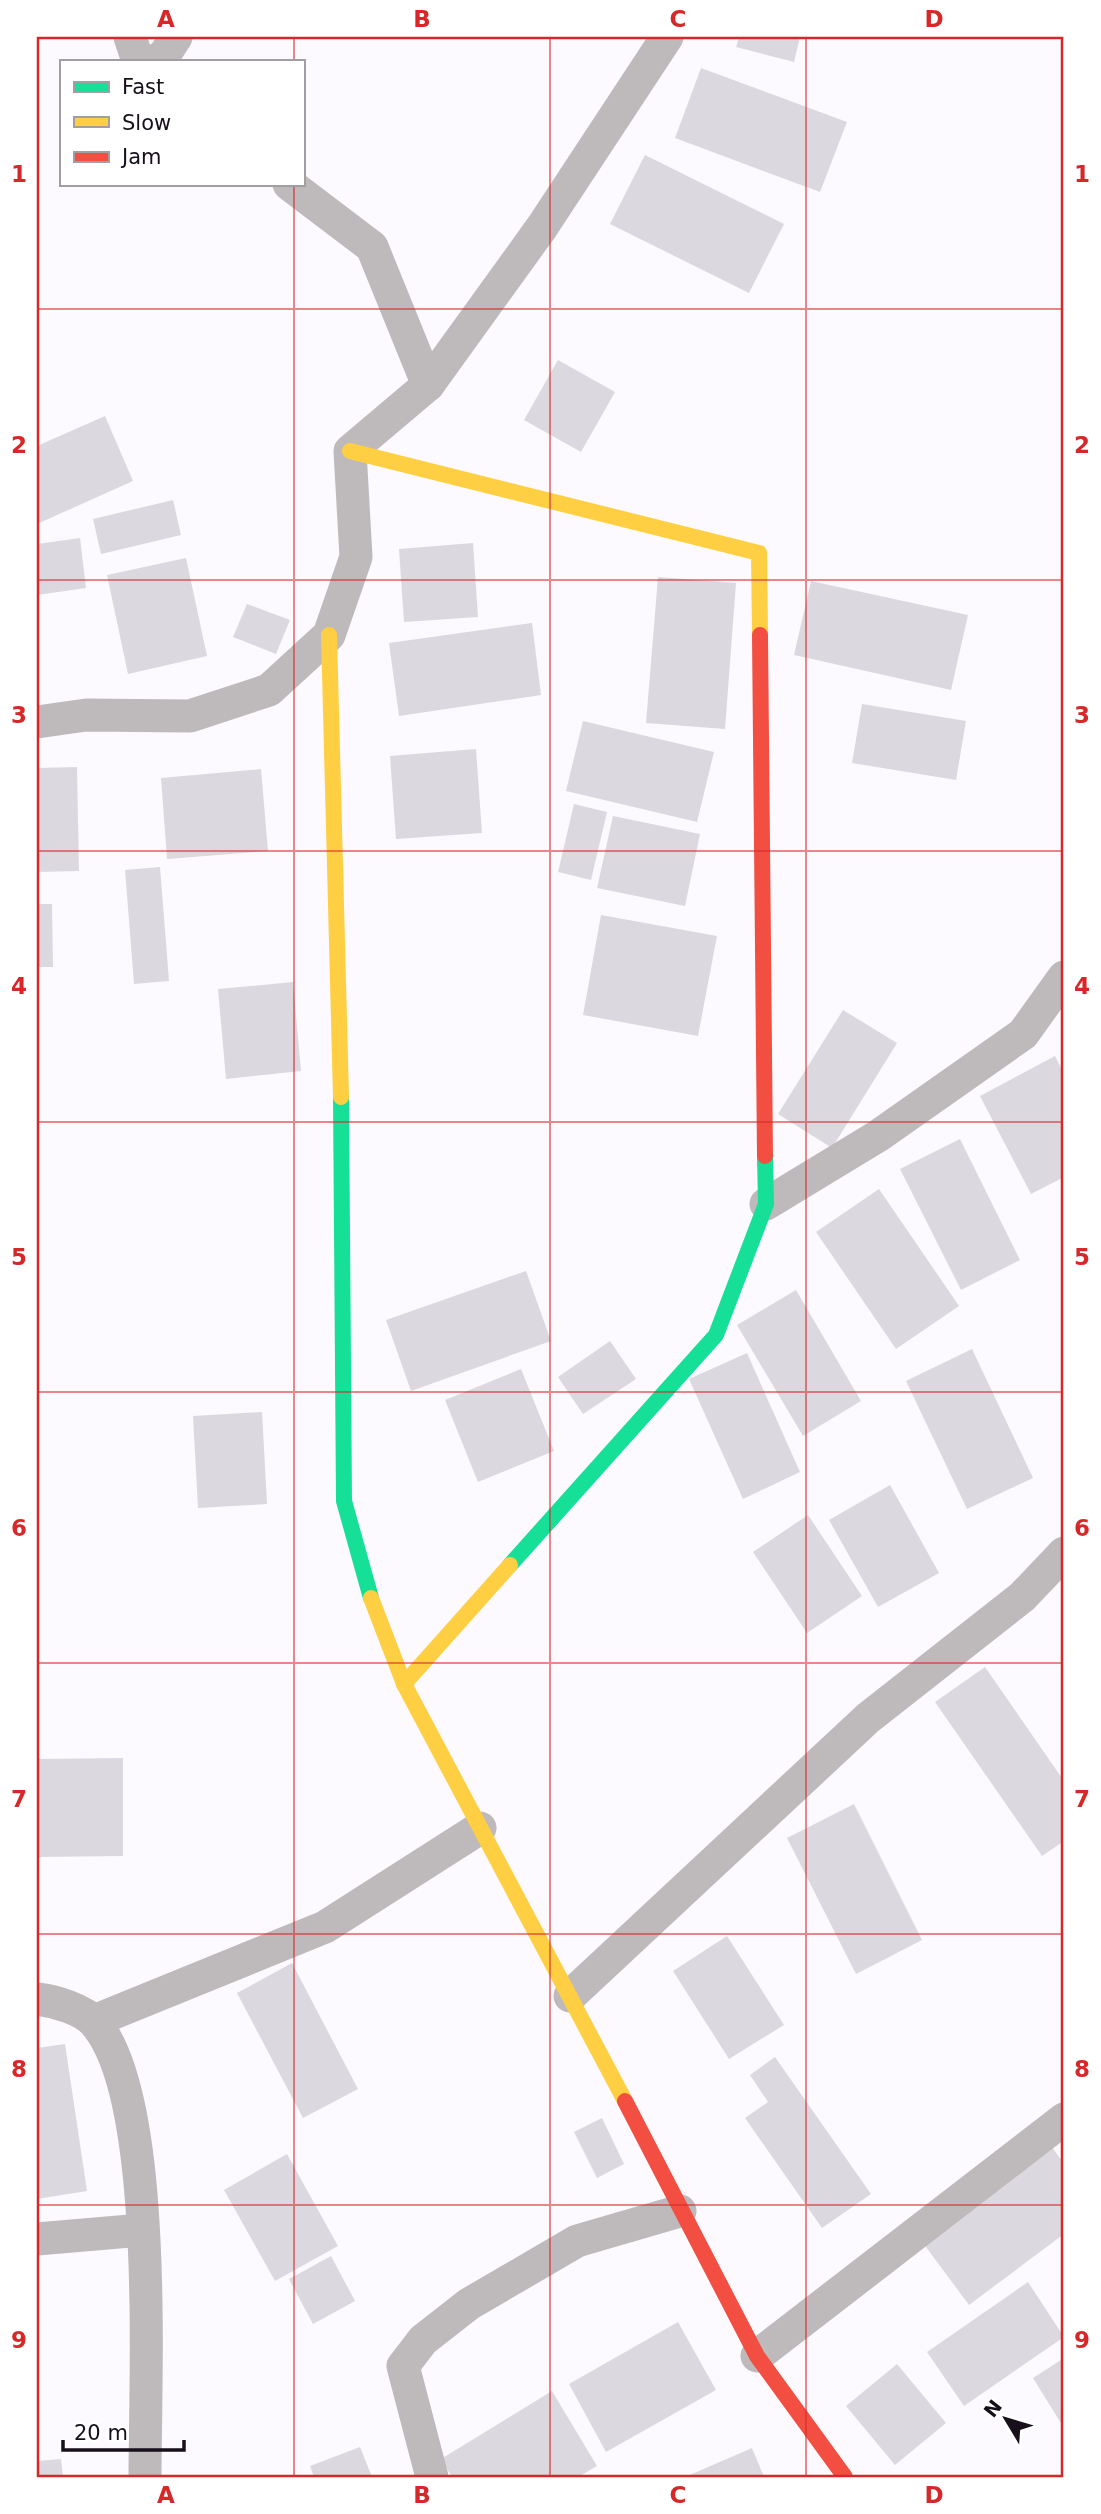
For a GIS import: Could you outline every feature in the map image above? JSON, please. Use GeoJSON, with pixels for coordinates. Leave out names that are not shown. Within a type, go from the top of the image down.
{"type":"FeatureCollection","features":[{"type":"Feature","properties":{"kind":"street"},"geometry":{"type":"LineString","coordinates":[[130,37],[138,60]]}},
{"type":"Feature","properties":{"kind":"street"},"geometry":{"type":"LineString","coordinates":[[157,60],[165,54],[176,37]]}},
{"type":"Feature","properties":{"kind":"street"},"geometry":{"type":"LineString","coordinates":[[350,451],[428,385],[542,227],[667,37]]}},
{"type":"Feature","properties":{"kind":"street"},"geometry":{"type":"LineString","coordinates":[[292,186],[372,247],[428,385]]}},
{"type":"Feature","properties":{"kind":"street"},"geometry":{"type":"LineString","coordinates":[[350,451],[356,557],[329,635],[340,1020],[344,1501],[370,1595],[404,1684],[757,2357],[845,2477]]}},
{"type":"Feature","properties":{"kind":"street"},"geometry":{"type":"LineString","coordinates":[[350,451],[759,553],[766,1204],[716,1335],[404,1684]]}},
{"type":"Feature","properties":{"kind":"street"},"geometry":{"type":"LineString","coordinates":[[37,722],[86,715],[190,716],[269,690],[329,635]]}},
{"type":"Feature","properties":{"kind":"street"},"geometry":{"type":"LineString","coordinates":[[766,1204],[878,1136],[1023,1034],[1064,977]]}},
{"type":"Feature","properties":{"kind":"street"},"geometry":{"type":"LineString","coordinates":[[570,1996],[868,1718],[1022,1597],[1064,1553]]}},
{"type":"Feature","properties":{"kind":"street"},"geometry":{"type":"LineString","coordinates":[[94,2021],[325,1927],[481,1828]]}},
{"type":"Feature","properties":{"kind":"street"},"geometry":{"type":"LineString","coordinates":[[37,1999],[54,2001],[94,2021],[120,2069],[133,2131],[146,2273],[145,2477]]}},
{"type":"Feature","properties":{"kind":"street"},"geometry":{"type":"LineString","coordinates":[[757,2357],[1063,2123]]}},
{"type":"Feature","properties":{"kind":"street"},"geometry":{"type":"LineString","coordinates":[[432,2477],[403,2365],[423,2340],[469,2304],[577,2241],[680,2211]]}},
{"type":"Feature","properties":{"kind":"street"},"geometry":{"type":"LineString","coordinates":[[37,2239],[142,2230]]}},
{"type":"Feature","properties":{"kind":"building"},"geometry":{"type":"Polygon","coordinates":[[[739,37],[800,37],[794,62],[736,47],[739,37]]]}},
{"type":"Feature","properties":{"kind":"building"},"geometry":{"type":"Polygon","coordinates":[[[701,68],[847,122],[820,192],[675,138],[701,68]]]}},
{"type":"Feature","properties":{"kind":"building"},"geometry":{"type":"Polygon","coordinates":[[[645,155],[784,224],[749,293],[610,224],[645,155]]]}},
{"type":"Feature","properties":{"kind":"building"},"geometry":{"type":"Polygon","coordinates":[[[558,360],[615,392],[581,452],[524,420],[558,360]]]}},
{"type":"Feature","properties":{"kind":"building"},"geometry":{"type":"Polygon","coordinates":[[[105,416],[133,481],[37,524],[37,446],[105,416]]]}},
{"type":"Feature","properties":{"kind":"building"},"geometry":{"type":"Polygon","coordinates":[[[173,500],[181,535],[101,554],[93,519],[173,500]]]}},
{"type":"Feature","properties":{"kind":"building"},"geometry":{"type":"Polygon","coordinates":[[[80,538],[86,588],[37,595],[37,544],[80,538]]]}},
{"type":"Feature","properties":{"kind":"building"},"geometry":{"type":"Polygon","coordinates":[[[473,543],[478,617],[404,622],[399,549],[473,543]]]}},
{"type":"Feature","properties":{"kind":"building"},"geometry":{"type":"Polygon","coordinates":[[[186,558],[207,656],[128,674],[107,575],[186,558]]]}},
{"type":"Feature","properties":{"kind":"building"},"geometry":{"type":"Polygon","coordinates":[[[658,577],[736,583],[725,729],[646,723],[658,577]]]}},
{"type":"Feature","properties":{"kind":"building"},"geometry":{"type":"Polygon","coordinates":[[[811,581],[968,615],[951,690],[794,655],[811,581]]]}},
{"type":"Feature","properties":{"kind":"building"},"geometry":{"type":"Polygon","coordinates":[[[247,604],[290,620],[276,654],[233,637],[247,604]]]}},
{"type":"Feature","properties":{"kind":"building"},"geometry":{"type":"Polygon","coordinates":[[[532,623],[541,695],[399,716],[389,643],[532,623]]]}},
{"type":"Feature","properties":{"kind":"building"},"geometry":{"type":"Polygon","coordinates":[[[862,704],[966,721],[956,780],[852,763],[862,704]]]}},
{"type":"Feature","properties":{"kind":"building"},"geometry":{"type":"Polygon","coordinates":[[[583,721],[714,752],[697,822],[566,791],[583,721]]]}},
{"type":"Feature","properties":{"kind":"building"},"geometry":{"type":"Polygon","coordinates":[[[476,749],[482,833],[396,839],[390,756],[476,749]]]}},
{"type":"Feature","properties":{"kind":"building"},"geometry":{"type":"Polygon","coordinates":[[[77,767],[79,871],[37,872],[37,768],[77,767]]]}},
{"type":"Feature","properties":{"kind":"building"},"geometry":{"type":"Polygon","coordinates":[[[261,769],[268,851],[167,859],[161,778],[261,769]]]}},
{"type":"Feature","properties":{"kind":"building"},"geometry":{"type":"Polygon","coordinates":[[[574,804],[607,812],[591,880],[558,872],[574,804]]]}},
{"type":"Feature","properties":{"kind":"building"},"geometry":{"type":"Polygon","coordinates":[[[613,816],[700,834],[685,906],[597,888],[613,816]]]}},
{"type":"Feature","properties":{"kind":"building"},"geometry":{"type":"Polygon","coordinates":[[[160,867],[169,981],[134,984],[125,870],[160,867]]]}},
{"type":"Feature","properties":{"kind":"building"},"geometry":{"type":"Polygon","coordinates":[[[37,904],[52,904],[53,967],[37,967],[37,904]]]}},
{"type":"Feature","properties":{"kind":"building"},"geometry":{"type":"Polygon","coordinates":[[[601,915],[717,936],[698,1036],[583,1015],[601,915]]]}},
{"type":"Feature","properties":{"kind":"building"},"geometry":{"type":"Polygon","coordinates":[[[293,982],[301,1071],[226,1079],[218,989],[293,982]]]}},
{"type":"Feature","properties":{"kind":"building"},"geometry":{"type":"Polygon","coordinates":[[[843,1010],[897,1043],[832,1148],[778,1114],[843,1010]]]}},
{"type":"Feature","properties":{"kind":"building"},"geometry":{"type":"Polygon","coordinates":[[[1055,1056],[1064,1074],[1064,1177],[1031,1194],[980,1096],[1055,1056]]]}},
{"type":"Feature","properties":{"kind":"building"},"geometry":{"type":"Polygon","coordinates":[[[960,1139],[1020,1260],[961,1290],[900,1169],[960,1139]]]}},
{"type":"Feature","properties":{"kind":"building"},"geometry":{"type":"Polygon","coordinates":[[[879,1189],[959,1306],[896,1349],[816,1232],[879,1189]]]}},
{"type":"Feature","properties":{"kind":"building"},"geometry":{"type":"Polygon","coordinates":[[[526,1271],[551,1341],[411,1391],[386,1320],[526,1271]]]}},
{"type":"Feature","properties":{"kind":"building"},"geometry":{"type":"Polygon","coordinates":[[[796,1290],[861,1401],[803,1436],[737,1325],[796,1290]]]}},
{"type":"Feature","properties":{"kind":"building"},"geometry":{"type":"Polygon","coordinates":[[[610,1341],[636,1379],[583,1414],[558,1377],[610,1341]]]}},
{"type":"Feature","properties":{"kind":"building"},"geometry":{"type":"Polygon","coordinates":[[[972,1349],[1033,1478],[967,1509],[906,1381],[972,1349]]]}},
{"type":"Feature","properties":{"kind":"building"},"geometry":{"type":"Polygon","coordinates":[[[747,1353],[800,1472],[743,1499],[689,1379],[747,1353]]]}},
{"type":"Feature","properties":{"kind":"building"},"geometry":{"type":"Polygon","coordinates":[[[521,1369],[554,1451],[478,1482],[445,1400],[521,1369]]]}},
{"type":"Feature","properties":{"kind":"building"},"geometry":{"type":"Polygon","coordinates":[[[262,1412],[267,1504],[198,1508],[193,1416],[262,1412]]]}},
{"type":"Feature","properties":{"kind":"building"},"geometry":{"type":"Polygon","coordinates":[[[890,1485],[939,1573],[878,1607],[829,1520],[890,1485]]]}},
{"type":"Feature","properties":{"kind":"building"},"geometry":{"type":"Polygon","coordinates":[[[808,1515],[862,1596],[807,1633],[753,1552],[808,1515]]]}},
{"type":"Feature","properties":{"kind":"building"},"geometry":{"type":"Polygon","coordinates":[[[985,1667],[1064,1781],[1064,1841],[1042,1856],[935,1702],[985,1667]]]}},
{"type":"Feature","properties":{"kind":"building"},"geometry":{"type":"Polygon","coordinates":[[[123,1758],[123,1856],[37,1857],[37,1759],[123,1758]]]}},
{"type":"Feature","properties":{"kind":"building"},"geometry":{"type":"Polygon","coordinates":[[[854,1804],[922,1940],[856,1974],[787,1838],[854,1804]]]}},
{"type":"Feature","properties":{"kind":"building"},"geometry":{"type":"Polygon","coordinates":[[[727,1936],[784,2025],[729,2059],[673,1971],[727,1936]]]}},
{"type":"Feature","properties":{"kind":"building"},"geometry":{"type":"Polygon","coordinates":[[[292,1963],[358,2089],[303,2118],[237,1993],[292,1963]]]}},
{"type":"Feature","properties":{"kind":"building"},"geometry":{"type":"Polygon","coordinates":[[[65,2044],[87,2191],[37,2199],[37,2048],[65,2044]]]}},
{"type":"Feature","properties":{"kind":"building"},"geometry":{"type":"Polygon","coordinates":[[[775,2057],[871,2194],[822,2228],[745,2118],[768,2102],[750,2075],[775,2057]]]}},
{"type":"Feature","properties":{"kind":"building"},"geometry":{"type":"Polygon","coordinates":[[[602,2118],[624,2164],[597,2178],[574,2132],[602,2118]]]}},
{"type":"Feature","properties":{"kind":"building"},"geometry":{"type":"Polygon","coordinates":[[[1052,2147],[1064,2164],[1064,2234],[969,2305],[923,2243],[1052,2147]]]}},
{"type":"Feature","properties":{"kind":"building"},"geometry":{"type":"Polygon","coordinates":[[[287,2154],[338,2246],[275,2281],[224,2190],[287,2154]]]}},
{"type":"Feature","properties":{"kind":"building"},"geometry":{"type":"Polygon","coordinates":[[[331,2256],[355,2301],[313,2324],[289,2279],[331,2256]]]}},
{"type":"Feature","properties":{"kind":"building"},"geometry":{"type":"Polygon","coordinates":[[[1028,2282],[1064,2337],[964,2406],[927,2352],[1028,2282]]]}},
{"type":"Feature","properties":{"kind":"building"},"geometry":{"type":"Polygon","coordinates":[[[678,2322],[716,2390],[606,2452],[569,2384],[678,2322]]]}},
{"type":"Feature","properties":{"kind":"building"},"geometry":{"type":"Polygon","coordinates":[[[1064,2358],[1064,2428],[1033,2378],[1064,2358]]]}},
{"type":"Feature","properties":{"kind":"building"},"geometry":{"type":"Polygon","coordinates":[[[897,2364],[946,2423],[895,2465],[846,2406],[897,2364]]]}},
{"type":"Feature","properties":{"kind":"building"},"geometry":{"type":"Polygon","coordinates":[[[552,2391],[597,2466],[578,2477],[452,2477],[441,2459],[552,2391]]]}},
{"type":"Feature","properties":{"kind":"building"},"geometry":{"type":"Polygon","coordinates":[[[360,2447],[372,2477],[314,2477],[310,2466],[360,2447]]]}},
{"type":"Feature","properties":{"kind":"building"},"geometry":{"type":"Polygon","coordinates":[[[752,2448],[764,2477],[685,2477],[752,2448]]]}},
{"type":"Feature","properties":{"kind":"building"},"geometry":{"type":"Polygon","coordinates":[[[61,2459],[63,2477],[37,2477],[37,2461],[61,2459]]]}},
{"type":"Feature","properties":{"kind":"traffic: fast"},"geometry":{"type":"LineString","coordinates":[[341,1097],[344,1501],[371,1598]]}},
{"type":"Feature","properties":{"kind":"traffic: fast"},"geometry":{"type":"LineString","coordinates":[[510,1565],[716,1335],[766,1204],[765,1156]]}},
{"type":"Feature","properties":{"kind":"traffic: slow"},"geometry":{"type":"LineString","coordinates":[[350,451],[759,553],[760,635]]}},
{"type":"Feature","properties":{"kind":"traffic: slow"},"geometry":{"type":"LineString","coordinates":[[329,635],[341,1097]]}},
{"type":"Feature","properties":{"kind":"traffic: slow"},"geometry":{"type":"LineString","coordinates":[[404,1684],[510,1565]]}},
{"type":"Feature","properties":{"kind":"traffic: slow"},"geometry":{"type":"LineString","coordinates":[[371,1598],[404,1684],[625,2101]]}},
{"type":"Feature","properties":{"kind":"traffic: jam"},"geometry":{"type":"LineString","coordinates":[[760,635],[765,1156]]}},
{"type":"Feature","properties":{"kind":"traffic: jam"},"geometry":{"type":"LineString","coordinates":[[625,2101],[757,2356],[845,2477]]}}]}
